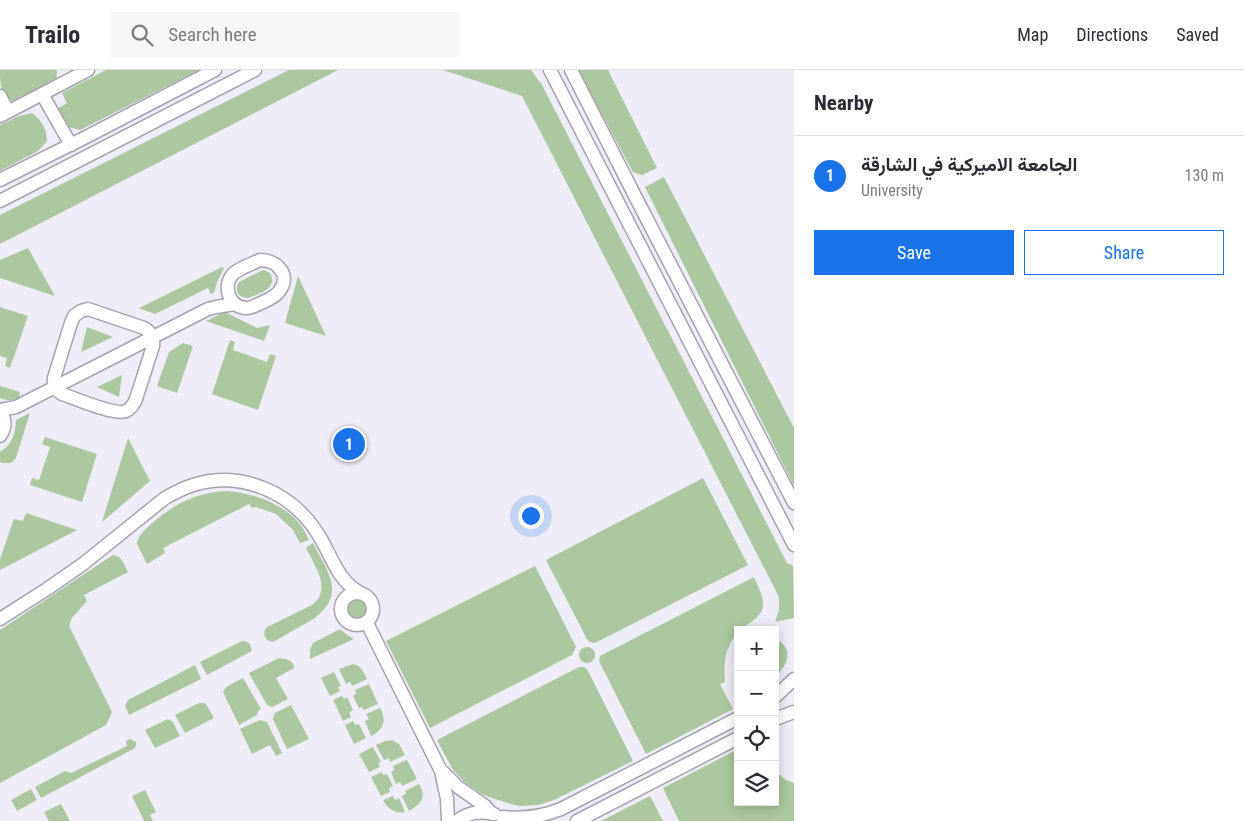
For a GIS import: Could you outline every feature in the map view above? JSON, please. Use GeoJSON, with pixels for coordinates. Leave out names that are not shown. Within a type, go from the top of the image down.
{"type":"FeatureCollection","features":[{"type":"Feature","properties":{"kind":"street"},"geometry":{"type":"LineString","coordinates":[[0,96],[4,114],[42,94],[71,74],[88,70]]}},
{"type":"Feature","properties":{"kind":"street"},"geometry":{"type":"LineString","coordinates":[[0,201],[255,70]]}},
{"type":"Feature","properties":{"kind":"street"},"geometry":{"type":"LineString","coordinates":[[550,70],[794,545]]}},
{"type":"Feature","properties":{"kind":"street"},"geometry":{"type":"LineString","coordinates":[[571,70],[794,503]]}},
{"type":"Feature","properties":{"kind":"street"},"geometry":{"type":"LineString","coordinates":[[0,180],[209,73],[212,92]]}},
{"type":"Feature","properties":{"kind":"street"},"geometry":{"type":"LineString","coordinates":[[42,94],[71,145]]}},
{"type":"Feature","properties":{"kind":"street"},"geometry":{"type":"LineString","coordinates":[[260,260],[273,262],[282,271],[283,283],[275,296],[253,307],[243,308],[235,304],[227,290],[229,280],[236,272],[260,260]]}},
{"type":"Feature","properties":{"kind":"street"},"geometry":{"type":"LineString","coordinates":[[208,309],[227,290]]}},
{"type":"Feature","properties":{"kind":"street"},"geometry":{"type":"LineString","coordinates":[[2,414],[8,417],[16,407],[208,309],[235,304]]}},
{"type":"Feature","properties":{"kind":"street"},"geometry":{"type":"LineString","coordinates":[[88,309],[144,328],[153,337],[136,399],[126,411],[116,412],[62,394],[54,388],[54,378],[71,324],[74,316],[81,311],[88,309]]}},
{"type":"Feature","properties":{"kind":"street"},"geometry":{"type":"LineString","coordinates":[[0,436],[4,428],[2,414]]}},
{"type":"Feature","properties":{"kind":"street"},"geometry":{"type":"LineString","coordinates":[[1,618],[83,564],[165,498],[186,487],[208,481],[232,480],[255,484],[289,501],[303,513],[320,536],[342,579],[352,589],[367,595],[371,599],[373,614],[367,623],[353,625],[345,620],[341,612],[344,599],[342,579]]}},
{"type":"Feature","properties":{"kind":"street"},"geometry":{"type":"LineString","coordinates":[[344,599],[350,594],[359,592]]}},
{"type":"Feature","properties":{"kind":"street"},"geometry":{"type":"LineString","coordinates":[[367,623],[442,771],[447,799],[448,821]]}},
{"type":"Feature","properties":{"kind":"street"},"geometry":{"type":"LineString","coordinates":[[779,693],[794,679]]}},
{"type":"Feature","properties":{"kind":"street"},"geometry":{"type":"LineString","coordinates":[[779,718],[794,712]]}},
{"type":"Feature","properties":{"kind":"street"},"geometry":{"type":"LineString","coordinates":[[457,821],[463,816],[472,813],[482,812],[500,817],[526,818],[561,808],[734,720]]}},
{"type":"Feature","properties":{"kind":"street"},"geometry":{"type":"LineString","coordinates":[[577,821],[734,740]]}},
{"type":"Feature","properties":{"kind":"street"},"geometry":{"type":"LineString","coordinates":[[442,771],[458,787],[500,817]]}},
{"type":"Feature","properties":{"kind":"green space"},"geometry":{"type":"Polygon","coordinates":[[[0,70],[56,70],[57,72],[56,80],[12,101],[2,88],[0,70]]]}},
{"type":"Feature","properties":{"kind":"green space"},"geometry":{"type":"Polygon","coordinates":[[[106,70],[199,70],[80,130],[64,126],[54,111],[67,103],[62,93],[106,70]]]}},
{"type":"Feature","properties":{"kind":"green space"},"geometry":{"type":"Polygon","coordinates":[[[289,70],[338,70],[0,244],[0,215],[289,70]]]}},
{"type":"Feature","properties":{"kind":"green space"},"geometry":{"type":"Polygon","coordinates":[[[443,70],[531,70],[542,85],[787,563],[793,566],[794,618],[775,622],[779,610],[779,597],[522,96],[443,70]]]}},
{"type":"Feature","properties":{"kind":"green space"},"geometry":{"type":"Polygon","coordinates":[[[578,70],[608,70],[657,168],[642,175],[633,172],[578,70]]]}},
{"type":"Feature","properties":{"kind":"green space"},"geometry":{"type":"Polygon","coordinates":[[[32,113],[43,126],[47,141],[38,151],[0,171],[0,125],[19,116],[32,113]]]}},
{"type":"Feature","properties":{"kind":"green space"},"geometry":{"type":"Polygon","coordinates":[[[664,177],[794,428],[794,486],[645,187],[664,177]]]}},
{"type":"Feature","properties":{"kind":"green space"},"geometry":{"type":"Polygon","coordinates":[[[28,248],[55,296],[0,278],[0,260],[28,248]]]}},
{"type":"Feature","properties":{"kind":"green space"},"geometry":{"type":"Polygon","coordinates":[[[222,267],[224,268],[214,293],[211,294],[208,288],[155,314],[139,308],[222,267]]]}},
{"type":"Feature","properties":{"kind":"green space"},"geometry":{"type":"Polygon","coordinates":[[[264,270],[270,273],[272,278],[272,283],[266,290],[248,298],[239,295],[237,288],[239,282],[264,270]]]}},
{"type":"Feature","properties":{"kind":"green space"},"geometry":{"type":"Polygon","coordinates":[[[298,276],[326,336],[285,323],[298,276]]]}},
{"type":"Feature","properties":{"kind":"green space"},"geometry":{"type":"Polygon","coordinates":[[[0,307],[28,316],[10,368],[5,366],[7,358],[0,356],[0,307]]]}},
{"type":"Feature","properties":{"kind":"green space"},"geometry":{"type":"Polygon","coordinates":[[[222,313],[227,313],[257,328],[270,325],[264,341],[206,321],[222,313]]]}},
{"type":"Feature","properties":{"kind":"green space"},"geometry":{"type":"Polygon","coordinates":[[[87,327],[113,337],[81,352],[87,327]]]}},
{"type":"Feature","properties":{"kind":"green space"},"geometry":{"type":"Polygon","coordinates":[[[230,340],[235,342],[233,350],[267,362],[270,354],[276,356],[258,410],[212,394],[230,340]]]}},
{"type":"Feature","properties":{"kind":"green space"},"geometry":{"type":"Polygon","coordinates":[[[183,343],[193,346],[177,393],[157,386],[169,352],[183,343]]]}},
{"type":"Feature","properties":{"kind":"green space"},"geometry":{"type":"Polygon","coordinates":[[[122,375],[119,397],[97,387],[122,375]]]}},
{"type":"Feature","properties":{"kind":"green space"},"geometry":{"type":"Polygon","coordinates":[[[0,386],[20,392],[18,398],[16,400],[6,400],[0,398],[0,386]]]}},
{"type":"Feature","properties":{"kind":"green space"},"geometry":{"type":"Polygon","coordinates":[[[30,413],[16,458],[11,463],[0,462],[0,452],[8,446],[12,438],[16,420],[30,413]]]}},
{"type":"Feature","properties":{"kind":"green space"},"geometry":{"type":"Polygon","coordinates":[[[45,437],[97,454],[82,502],[30,485],[32,478],[39,480],[50,447],[42,444],[45,437]]]}},
{"type":"Feature","properties":{"kind":"green space"},"geometry":{"type":"Polygon","coordinates":[[[128,438],[150,481],[102,522],[128,438]]]}},
{"type":"Feature","properties":{"kind":"green space"},"geometry":{"type":"Polygon","coordinates":[[[703,478],[748,565],[595,643],[588,641],[546,560],[703,478]]]}},
{"type":"Feature","properties":{"kind":"green space"},"geometry":{"type":"Polygon","coordinates":[[[226,491],[250,495],[274,504],[295,519],[309,540],[300,543],[293,530],[276,514],[256,507],[252,508],[249,504],[163,548],[165,553],[147,564],[137,544],[140,536],[150,525],[167,511],[185,501],[204,494],[226,491]]]}},
{"type":"Feature","properties":{"kind":"green space"},"geometry":{"type":"Polygon","coordinates":[[[26,513],[77,530],[0,570],[0,559],[14,519],[23,521],[26,513]]]}},
{"type":"Feature","properties":{"kind":"green space"},"geometry":{"type":"Polygon","coordinates":[[[313,543],[331,582],[330,600],[325,609],[315,618],[275,641],[267,640],[264,635],[267,627],[312,605],[318,599],[321,592],[320,577],[306,548],[313,543]]]}},
{"type":"Feature","properties":{"kind":"green space"},"geometry":{"type":"Polygon","coordinates":[[[113,555],[121,559],[128,572],[84,595],[87,601],[72,618],[69,626],[112,712],[106,725],[0,783],[0,630],[113,555]]]}},
{"type":"Feature","properties":{"kind":"green space"},"geometry":{"type":"Polygon","coordinates":[[[535,566],[576,647],[572,655],[430,728],[386,641],[535,566]]]}},
{"type":"Feature","properties":{"kind":"green space"},"geometry":{"type":"Polygon","coordinates":[[[754,577],[762,597],[762,608],[760,614],[746,626],[734,626],[734,638],[726,658],[725,682],[720,684],[733,709],[646,754],[599,661],[600,656],[754,577]]]}},
{"type":"Feature","properties":{"kind":"green space"},"geometry":{"type":"Polygon","coordinates":[[[358,598],[366,601],[369,609],[366,617],[358,620],[350,617],[347,609],[350,601],[358,598]]]}},
{"type":"Feature","properties":{"kind":"green space"},"geometry":{"type":"Polygon","coordinates":[[[340,629],[354,639],[310,659],[310,650],[313,643],[340,629]]]}},
{"type":"Feature","properties":{"kind":"green space"},"geometry":{"type":"Polygon","coordinates":[[[242,641],[250,644],[252,651],[207,675],[200,662],[242,641]]]}},
{"type":"Feature","properties":{"kind":"green space"},"geometry":{"type":"Polygon","coordinates":[[[779,642],[785,646],[787,651],[786,662],[780,671],[779,642]]]}},
{"type":"Feature","properties":{"kind":"green space"},"geometry":{"type":"Polygon","coordinates":[[[587,647],[595,655],[587,663],[579,655],[587,647]]]}},
{"type":"Feature","properties":{"kind":"green space"},"geometry":{"type":"Polygon","coordinates":[[[279,658],[287,659],[294,665],[294,668],[276,678],[288,699],[272,707],[267,705],[249,673],[279,658]]]}},
{"type":"Feature","properties":{"kind":"green space"},"geometry":{"type":"Polygon","coordinates":[[[353,664],[360,668],[367,679],[352,686],[350,682],[346,684],[339,669],[353,664]]]}},
{"type":"Feature","properties":{"kind":"green space"},"geometry":{"type":"Polygon","coordinates":[[[195,665],[201,679],[129,715],[125,706],[128,700],[195,665]]]}},
{"type":"Feature","properties":{"kind":"green space"},"geometry":{"type":"Polygon","coordinates":[[[579,667],[587,669],[633,761],[554,800],[538,805],[520,806],[482,794],[466,783],[453,770],[437,740],[579,667]]]}},
{"type":"Feature","properties":{"kind":"green space"},"geometry":{"type":"Polygon","coordinates":[[[334,672],[341,686],[338,687],[340,691],[330,696],[321,678],[334,672]]]}},
{"type":"Feature","properties":{"kind":"green space"},"geometry":{"type":"Polygon","coordinates":[[[243,678],[261,709],[257,715],[239,725],[223,692],[226,687],[243,678]]]}},
{"type":"Feature","properties":{"kind":"green space"},"geometry":{"type":"Polygon","coordinates":[[[369,684],[378,704],[364,710],[362,707],[359,708],[353,696],[356,694],[355,690],[369,684]]]}},
{"type":"Feature","properties":{"kind":"green space"},"geometry":{"type":"Polygon","coordinates":[[[342,696],[344,699],[347,697],[353,710],[349,713],[351,717],[343,721],[333,700],[342,696]]]}},
{"type":"Feature","properties":{"kind":"green space"},"geometry":{"type":"Polygon","coordinates":[[[199,703],[206,704],[214,718],[185,733],[175,715],[199,703]]]}},
{"type":"Feature","properties":{"kind":"green space"},"geometry":{"type":"Polygon","coordinates":[[[291,705],[309,739],[287,749],[273,719],[275,713],[291,705]]]}},
{"type":"Feature","properties":{"kind":"green space"},"geometry":{"type":"Polygon","coordinates":[[[380,708],[384,720],[383,724],[379,731],[371,736],[365,721],[369,719],[366,714],[380,708]]]}},
{"type":"Feature","properties":{"kind":"green space"},"geometry":{"type":"Polygon","coordinates":[[[168,719],[173,722],[180,736],[155,748],[145,730],[168,719]]]}},
{"type":"Feature","properties":{"kind":"green space"},"geometry":{"type":"Polygon","coordinates":[[[260,720],[267,722],[282,753],[276,756],[270,745],[252,754],[240,729],[260,720]]]}},
{"type":"Feature","properties":{"kind":"green space"},"geometry":{"type":"Polygon","coordinates":[[[353,721],[355,725],[359,724],[366,738],[354,744],[345,725],[353,721]]]}},
{"type":"Feature","properties":{"kind":"green space"},"geometry":{"type":"Polygon","coordinates":[[[130,739],[136,742],[135,748],[41,798],[35,787],[65,771],[71,773],[127,746],[126,741],[130,739]]]}},
{"type":"Feature","properties":{"kind":"green space"},"geometry":{"type":"Polygon","coordinates":[[[392,740],[399,744],[405,755],[390,762],[389,758],[384,760],[376,745],[392,740]]]}},
{"type":"Feature","properties":{"kind":"green space"},"geometry":{"type":"Polygon","coordinates":[[[373,747],[381,762],[378,763],[380,767],[369,772],[359,754],[373,747]]]}},
{"type":"Feature","properties":{"kind":"green space"},"geometry":{"type":"Polygon","coordinates":[[[734,751],[734,806],[779,806],[779,774],[794,783],[794,821],[679,821],[663,788],[734,751]]]}},
{"type":"Feature","properties":{"kind":"green space"},"geometry":{"type":"Polygon","coordinates":[[[407,760],[417,779],[402,786],[400,782],[396,784],[391,772],[394,770],[393,766],[407,760]]]}},
{"type":"Feature","properties":{"kind":"green space"},"geometry":{"type":"Polygon","coordinates":[[[382,772],[383,775],[387,774],[393,786],[389,788],[390,792],[381,796],[371,777],[382,772]]]}},
{"type":"Feature","properties":{"kind":"green space"},"geometry":{"type":"Polygon","coordinates":[[[419,784],[423,797],[422,800],[409,811],[402,796],[406,794],[405,791],[419,784]]]}},
{"type":"Feature","properties":{"kind":"green space"},"geometry":{"type":"Polygon","coordinates":[[[31,789],[37,800],[17,811],[11,800],[31,789]]]}},
{"type":"Feature","properties":{"kind":"green space"},"geometry":{"type":"Polygon","coordinates":[[[145,790],[156,812],[150,815],[153,821],[144,821],[132,796],[145,790]]]}},
{"type":"Feature","properties":{"kind":"green space"},"geometry":{"type":"Polygon","coordinates":[[[393,796],[395,800],[399,798],[405,812],[392,810],[387,806],[383,800],[393,796]]]}},
{"type":"Feature","properties":{"kind":"green space"},"geometry":{"type":"Polygon","coordinates":[[[650,796],[663,821],[601,821],[650,796]]]}},
{"type":"Feature","properties":{"kind":"green space"},"geometry":{"type":"Polygon","coordinates":[[[61,804],[70,821],[49,821],[44,812],[61,804]]]}},
{"type":"Feature","properties":{"kind":"place","name":"الجامعة الاميركية في الشارقة"},"geometry":{"type":"Point","coordinates":[349,444]}}]}
